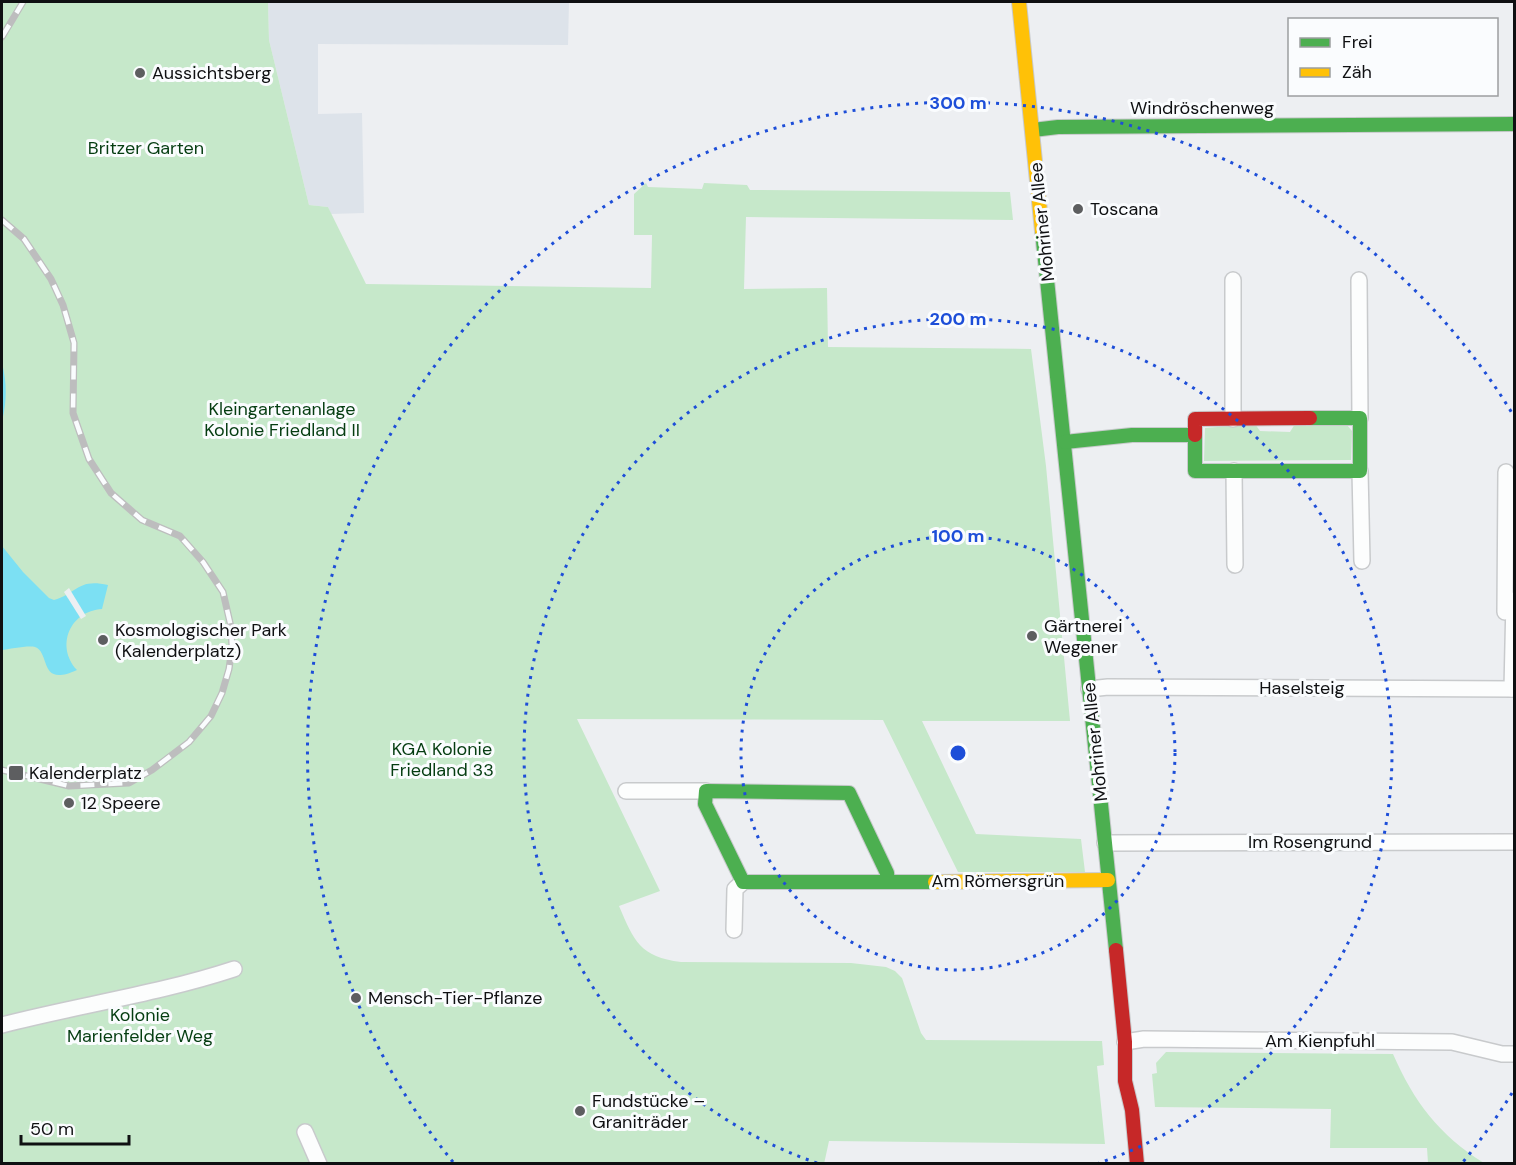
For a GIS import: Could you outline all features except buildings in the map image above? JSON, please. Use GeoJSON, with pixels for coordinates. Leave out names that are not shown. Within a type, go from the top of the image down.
{"type":"FeatureCollection","features":[{"type":"Feature","properties":{"kind":"street","name":"Mohriner Allee"},"geometry":{"type":"LineString","coordinates":[[1019,2],[1125,1042],[1125,1081],[1132,1110],[1137,1164]]}},
{"type":"Feature","properties":{"kind":"street","name":"Windröschenweg"},"geometry":{"type":"LineString","coordinates":[[1033,130],[1058,127],[1515,124]]}},
{"type":"Feature","properties":{"kind":"street"},"geometry":{"type":"LineString","coordinates":[[1233,280],[1233,419]]}},
{"type":"Feature","properties":{"kind":"street"},"geometry":{"type":"LineString","coordinates":[[1359,280],[1362,561]]}},
{"type":"Feature","properties":{"kind":"street"},"geometry":{"type":"LineString","coordinates":[[1360,418],[1195,419],[1195,471],[1360,471]]}},
{"type":"Feature","properties":{"kind":"street"},"geometry":{"type":"LineString","coordinates":[[1065,442],[1132,435],[1195,435]]}},
{"type":"Feature","properties":{"kind":"street"},"geometry":{"type":"LineString","coordinates":[[1233,471],[1235,565]]}},
{"type":"Feature","properties":{"kind":"street"},"geometry":{"type":"LineString","coordinates":[[1505,612],[1506,472]]}},
{"type":"Feature","properties":{"kind":"street"},"geometry":{"type":"LineString","coordinates":[[1513,689],[1515,555]]}},
{"type":"Feature","properties":{"kind":"street","name":"Haselsteig"},"geometry":{"type":"LineString","coordinates":[[1089,689],[1108,687],[1513,689]]}},
{"type":"Feature","properties":{"kind":"street"},"geometry":{"type":"LineString","coordinates":[[626,791],[849,793],[887,873],[888,882]]}},
{"type":"Feature","properties":{"kind":"street"},"geometry":{"type":"LineString","coordinates":[[706,791],[705,804],[743,882],[735,889],[734,930]]}},
{"type":"Feature","properties":{"kind":"street","name":"Im Rosengrund"},"geometry":{"type":"LineString","coordinates":[[1105,843],[1515,842]]}},
{"type":"Feature","properties":{"kind":"street","name":"Am Römersgrün"},"geometry":{"type":"LineString","coordinates":[[743,882],[1108,880]]}},
{"type":"Feature","properties":{"kind":"street"},"geometry":{"type":"LineString","coordinates":[[2,1025],[165,989],[234,969]]}},
{"type":"Feature","properties":{"kind":"street","name":"Am Kienpfuhl"},"geometry":{"type":"LineString","coordinates":[[1125,1042],[1144,1039],[1452,1041],[1502,1054],[1515,1054]]}},
{"type":"Feature","properties":{"kind":"street"},"geometry":{"type":"LineString","coordinates":[[305,1132],[319,1164]]}},
{"type":"Feature","properties":{"kind":"shaded area"},"geometry":{"type":"Polygon","coordinates":[[[268,2],[569,2],[568,45],[318,44],[318,114],[362,113],[364,213],[331,214],[328,207],[309,205],[269,40],[268,2]]]}},
{"type":"Feature","properties":{"kind":"green space"},"geometry":{"type":"Polygon","coordinates":[[[2,2],[268,2],[269,40],[309,205],[328,207],[366,284],[651,288],[652,235],[634,235],[634,194],[646,183],[648,187],[702,189],[704,183],[747,185],[750,190],[1010,192],[1013,220],[746,217],[744,289],[827,288],[828,347],[1031,349],[1046,466],[1070,721],[922,721],[976,834],[1081,839],[1085,872],[958,872],[883,720],[577,719],[660,891],[619,906],[634,938],[647,951],[667,960],[681,962],[851,963],[886,967],[895,971],[902,978],[921,1033],[926,1040],[1102,1041],[1104,1065],[1097,1066],[1105,1144],[829,1141],[824,1164],[2,1164],[2,2]]]}},
{"type":"Feature","properties":{"kind":"green space"},"geometry":{"type":"Polygon","coordinates":[[[1255,424],[1260,431],[1290,432],[1295,424],[1347,425],[1352,431],[1351,460],[1204,461],[1205,428],[1255,424]]]}},
{"type":"Feature","properties":{"kind":"green space"},"geometry":{"type":"Polygon","coordinates":[[[1166,1052],[1393,1054],[1410,1087],[1429,1116],[1454,1141],[1484,1163],[1428,1163],[1427,1148],[1330,1148],[1331,1109],[1155,1107],[1152,1074],[1157,1073],[1156,1063],[1166,1052]]]}},
{"type":"Feature","properties":{"kind":"water"},"geometry":{"type":"Polygon","coordinates":[[[2,363],[6,392],[2,421],[2,363]]]}},
{"type":"Feature","properties":{"kind":"water"},"geometry":{"type":"Polygon","coordinates":[[[2,546],[23,572],[49,598],[54,600],[83,585],[98,583],[108,585],[102,609],[82,616],[69,631],[67,651],[70,661],[77,670],[56,675],[47,668],[40,650],[35,647],[2,650],[2,546]]]}},
{"type":"Feature","properties":{"kind":"pier"},"geometry":{"type":"Polygon","coordinates":[[[69,588],[86,616],[81,619],[64,592],[69,588]]]}},
{"type":"Feature","properties":{"kind":"railway"},"geometry":{"type":"LineString","coordinates":[[2,37],[23,2]]}},
{"type":"Feature","properties":{"kind":"railway"},"geometry":{"type":"LineString","coordinates":[[2,220],[24,239],[51,279],[63,305],[74,343],[73,413],[89,459],[111,493],[142,520],[180,536],[203,562],[223,592],[231,627],[232,647],[222,693],[211,716],[189,742],[152,770],[129,783],[69,786],[2,770]]}},
{"type":"Feature","properties":{"kind":"traffic: fast"},"geometry":{"type":"LineString","coordinates":[[1033,130],[1058,127],[1514,124]]}},
{"type":"Feature","properties":{"kind":"traffic: fast"},"geometry":{"type":"LineString","coordinates":[[1042,231],[1116,950]]}},
{"type":"Feature","properties":{"kind":"traffic: fast"},"geometry":{"type":"LineString","coordinates":[[1065,442],[1132,435],[1195,435],[1195,471],[1360,471],[1360,418],[1310,418]]}},
{"type":"Feature","properties":{"kind":"traffic: fast"},"geometry":{"type":"LineString","coordinates":[[888,882],[743,882],[705,804],[706,791],[849,793],[887,873],[888,882],[935,882]]}},
{"type":"Feature","properties":{"kind":"traffic: slow"},"geometry":{"type":"LineString","coordinates":[[1019,2],[1042,231]]}},
{"type":"Feature","properties":{"kind":"traffic: slow"},"geometry":{"type":"LineString","coordinates":[[935,882],[1108,880]]}},
{"type":"Feature","properties":{"kind":"traffic: jam"},"geometry":{"type":"LineString","coordinates":[[1195,435],[1195,419],[1310,418]]}},
{"type":"Feature","properties":{"kind":"traffic: jam"},"geometry":{"type":"LineString","coordinates":[[1116,950],[1125,1042],[1125,1081],[1132,1110],[1137,1164]]}},
{"type":"Feature","properties":{"kind":"place","name":"Aussichtsberg"},"geometry":{"type":"Point","coordinates":[140,73]}},
{"type":"Feature","properties":{"kind":"place","name":"Toscana"},"geometry":{"type":"Point","coordinates":[1078,209]}},
{"type":"Feature","properties":{"kind":"place","name":"Gärtnerei Wegener"},"geometry":{"type":"Point","coordinates":[1032,636]}},
{"type":"Feature","properties":{"kind":"place","name":"Kosmologischer Park (Kalenderplatz)"},"geometry":{"type":"Point","coordinates":[103,640]}},
{"type":"Feature","properties":{"kind":"place","name":"Kalenderplatz"},"geometry":{"type":"Point","coordinates":[16,773]}},
{"type":"Feature","properties":{"kind":"place","name":"12 Speere"},"geometry":{"type":"Point","coordinates":[69,803]}},
{"type":"Feature","properties":{"kind":"place","name":"Mensch-Tier-Pflanze"},"geometry":{"type":"Point","coordinates":[356,998]}},
{"type":"Feature","properties":{"kind":"place","name":"Fundstücke – Graniträder"},"geometry":{"type":"Point","coordinates":[580,1111]}},
{"type":"Feature","properties":{"kind":"park label","name":"Britzer Garten"},"geometry":{"type":"Point","coordinates":[146,148]}},
{"type":"Feature","properties":{"kind":"park label","name":"Kleingartenanlage Kolonie Friedland II"},"geometry":{"type":"Point","coordinates":[282,419]}},
{"type":"Feature","properties":{"kind":"park label","name":"KGA Kolonie Friedland 33"},"geometry":{"type":"Point","coordinates":[442,759]}},
{"type":"Feature","properties":{"kind":"park label","name":"Kolonie Marienfelder Weg"},"geometry":{"type":"Point","coordinates":[140,1025]}}]}
